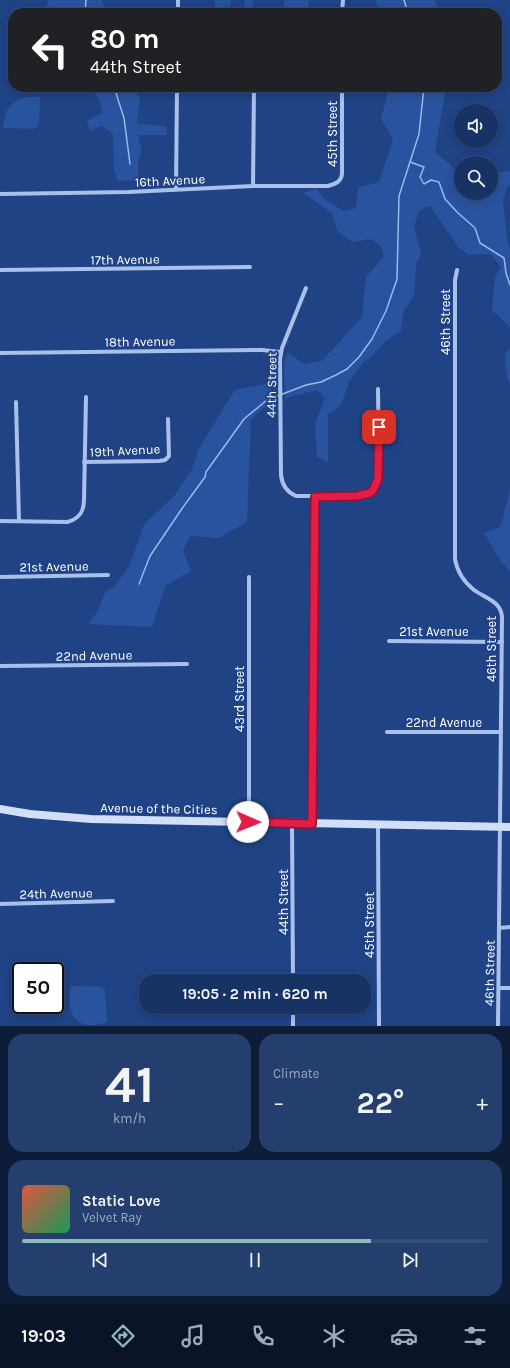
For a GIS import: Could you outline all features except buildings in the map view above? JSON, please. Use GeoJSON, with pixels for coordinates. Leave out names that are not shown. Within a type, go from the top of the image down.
{"type":"FeatureCollection","features":[{"type":"Feature","properties":{"kind":"main road","name":"Avenue of the Cities"},"geometry":{"type":"LineString","coordinates":[[0,809],[30,814],[86,819],[510,827]]}},
{"type":"Feature","properties":{"kind":"street"},"geometry":{"type":"LineString","coordinates":[[176,190],[177,92]]}},
{"type":"Feature","properties":{"kind":"street"},"geometry":{"type":"LineString","coordinates":[[253,186],[254,92]]}},
{"type":"Feature","properties":{"kind":"street","name":"45th Street"},"geometry":{"type":"LineString","coordinates":[[340,181],[342,168],[342,92]]}},
{"type":"Feature","properties":{"kind":"street","name":"16th Avenue"},"geometry":{"type":"LineString","coordinates":[[0,194],[129,192],[253,186],[328,186],[334,185],[340,181]]}},
{"type":"Feature","properties":{"kind":"street","name":"17th Avenue"},"geometry":{"type":"LineString","coordinates":[[0,270],[250,267]]}},
{"type":"Feature","properties":{"kind":"street","name":"46th Street"},"geometry":{"type":"LineString","coordinates":[[457,270],[455,559],[461,575],[469,585],[479,593],[496,602],[501,609],[502,617],[498,1026]]}},
{"type":"Feature","properties":{"kind":"street","name":"44th Street"},"geometry":{"type":"LineString","coordinates":[[306,288],[280,352],[281,475],[284,487],[289,492],[296,496],[315,497]]}},
{"type":"Feature","properties":{"kind":"street","name":"18th Avenue"},"geometry":{"type":"LineString","coordinates":[[0,353],[262,350],[280,352]]}},
{"type":"Feature","properties":{"kind":"street"},"geometry":{"type":"LineString","coordinates":[[312,824],[315,497],[365,495],[370,493],[376,487],[379,470],[378,389]]}},
{"type":"Feature","properties":{"kind":"street"},"geometry":{"type":"LineString","coordinates":[[0,521],[67,522],[78,517],[84,505],[86,396]]}},
{"type":"Feature","properties":{"kind":"street"},"geometry":{"type":"LineString","coordinates":[[16,402],[19,521]]}},
{"type":"Feature","properties":{"kind":"street","name":"19th Avenue"},"geometry":{"type":"LineString","coordinates":[[84,462],[159,461],[167,458],[169,456],[168,418]]}},
{"type":"Feature","properties":{"kind":"street","name":"21st Avenue"},"geometry":{"type":"LineString","coordinates":[[0,576],[108,575]]}},
{"type":"Feature","properties":{"kind":"street","name":"43rd Street"},"geometry":{"type":"LineString","coordinates":[[248,822],[249,577]]}},
{"type":"Feature","properties":{"kind":"street","name":"21st Avenue"},"geometry":{"type":"LineString","coordinates":[[389,641],[502,642]]}},
{"type":"Feature","properties":{"kind":"street","name":"22nd Avenue"},"geometry":{"type":"LineString","coordinates":[[0,666],[187,664]]}},
{"type":"Feature","properties":{"kind":"street","name":"22nd Avenue"},"geometry":{"type":"LineString","coordinates":[[387,732],[501,732]]}},
{"type":"Feature","properties":{"kind":"street","name":"44th Street"},"geometry":{"type":"LineString","coordinates":[[292,823],[293,974]]}},
{"type":"Feature","properties":{"kind":"street","name":"45th Street"},"geometry":{"type":"LineString","coordinates":[[378,825],[379,1026]]}},
{"type":"Feature","properties":{"kind":"street","name":"24th Avenue"},"geometry":{"type":"LineString","coordinates":[[0,904],[112,901]]}},
{"type":"Feature","properties":{"kind":"street"},"geometry":{"type":"LineString","coordinates":[[499,928],[510,927]]}},
{"type":"Feature","properties":{"kind":"street"},"geometry":{"type":"LineString","coordinates":[[499,988],[510,988]]}},
{"type":"Feature","properties":{"kind":"street"},"geometry":{"type":"LineString","coordinates":[[293,1014],[293,1026]]}},
{"type":"Feature","properties":{"kind":"shaded area"},"geometry":{"type":"Polygon","coordinates":[[[49,0],[102,0],[104,8],[45,8],[49,0]]]}},
{"type":"Feature","properties":{"kind":"shaded area"},"geometry":{"type":"Polygon","coordinates":[[[215,0],[231,0],[230,8],[215,8],[215,0]]]}},
{"type":"Feature","properties":{"kind":"shaded area"},"geometry":{"type":"Polygon","coordinates":[[[244,0],[253,0],[252,8],[245,8],[244,0]]]}},
{"type":"Feature","properties":{"kind":"shaded area"},"geometry":{"type":"Polygon","coordinates":[[[284,0],[309,0],[308,8],[284,8],[284,0]]]}},
{"type":"Feature","properties":{"kind":"shaded area"},"geometry":{"type":"Polygon","coordinates":[[[375,0],[435,0],[438,8],[379,8],[375,0]]]}},
{"type":"Feature","properties":{"kind":"shaded area"},"geometry":{"type":"Polygon","coordinates":[[[93,92],[135,92],[140,98],[137,123],[166,127],[167,135],[138,135],[142,152],[138,160],[138,180],[118,181],[114,170],[113,134],[102,126],[90,131],[87,121],[102,113],[100,101],[93,92]]]}},
{"type":"Feature","properties":{"kind":"shaded area"},"geometry":{"type":"Polygon","coordinates":[[[388,92],[445,92],[435,152],[454,168],[454,200],[498,200],[498,173],[510,171],[510,184],[507,186],[503,201],[510,250],[510,328],[492,310],[495,277],[501,267],[491,254],[469,255],[459,248],[430,206],[419,211],[414,226],[421,254],[416,264],[414,296],[404,310],[401,331],[387,340],[363,363],[350,380],[341,405],[328,414],[328,463],[317,457],[315,423],[325,398],[317,390],[285,398],[284,362],[288,352],[304,364],[322,361],[362,317],[366,277],[384,256],[381,246],[371,239],[352,242],[338,232],[332,213],[303,193],[316,189],[326,200],[344,211],[356,208],[358,187],[379,182],[393,140],[381,119],[388,92]]]}},
{"type":"Feature","properties":{"kind":"shaded area"},"geometry":{"type":"Polygon","coordinates":[[[25,97],[40,97],[39,125],[34,129],[3,128],[8,108],[19,99],[25,97]]]}},
{"type":"Feature","properties":{"kind":"shaded area"},"geometry":{"type":"Polygon","coordinates":[[[510,348],[510,385],[506,373],[505,355],[510,348]]]}},
{"type":"Feature","properties":{"kind":"shaded area"},"geometry":{"type":"Polygon","coordinates":[[[270,383],[274,406],[263,408],[251,419],[247,522],[219,538],[190,536],[183,551],[191,571],[165,586],[152,627],[88,624],[99,609],[105,592],[114,587],[130,565],[144,524],[174,496],[191,471],[199,448],[235,390],[270,383]]]}},
{"type":"Feature","properties":{"kind":"shaded area"},"geometry":{"type":"Polygon","coordinates":[[[510,483],[510,571],[501,561],[484,533],[501,526],[509,494],[510,483]]]}},
{"type":"Feature","properties":{"kind":"shaded area"},"geometry":{"type":"Polygon","coordinates":[[[71,986],[102,987],[105,991],[107,1022],[91,1025],[83,1024],[74,1017],[70,1006],[71,986]]]}},
{"type":"Feature","properties":{"kind":"waterway"},"geometry":{"type":"LineString","coordinates":[[85,8],[86,0]]}},
{"type":"Feature","properties":{"kind":"waterway"},"geometry":{"type":"LineString","coordinates":[[404,0],[406,8]]}},
{"type":"Feature","properties":{"kind":"waterway"},"geometry":{"type":"LineString","coordinates":[[116,92],[124,118],[130,164]]}},
{"type":"Feature","properties":{"kind":"waterway"},"geometry":{"type":"LineString","coordinates":[[139,584],[150,556],[205,477],[206,472],[244,419],[267,400],[306,385],[321,382],[347,369],[359,357],[372,339],[386,311],[397,279],[399,196],[419,134],[423,92]]}},
{"type":"Feature","properties":{"kind":"waterway"},"geometry":{"type":"LineString","coordinates":[[410,162],[424,167],[420,177],[424,184],[431,180],[439,182],[445,199],[475,228],[480,243],[504,258],[506,273],[510,285]]}},
{"type":"Feature","properties":{"kind":"route"},"geometry":{"type":"LineString","coordinates":[[248,822],[312,824],[315,497],[365,495],[370,493],[376,487],[379,470],[379,427]]}}]}
